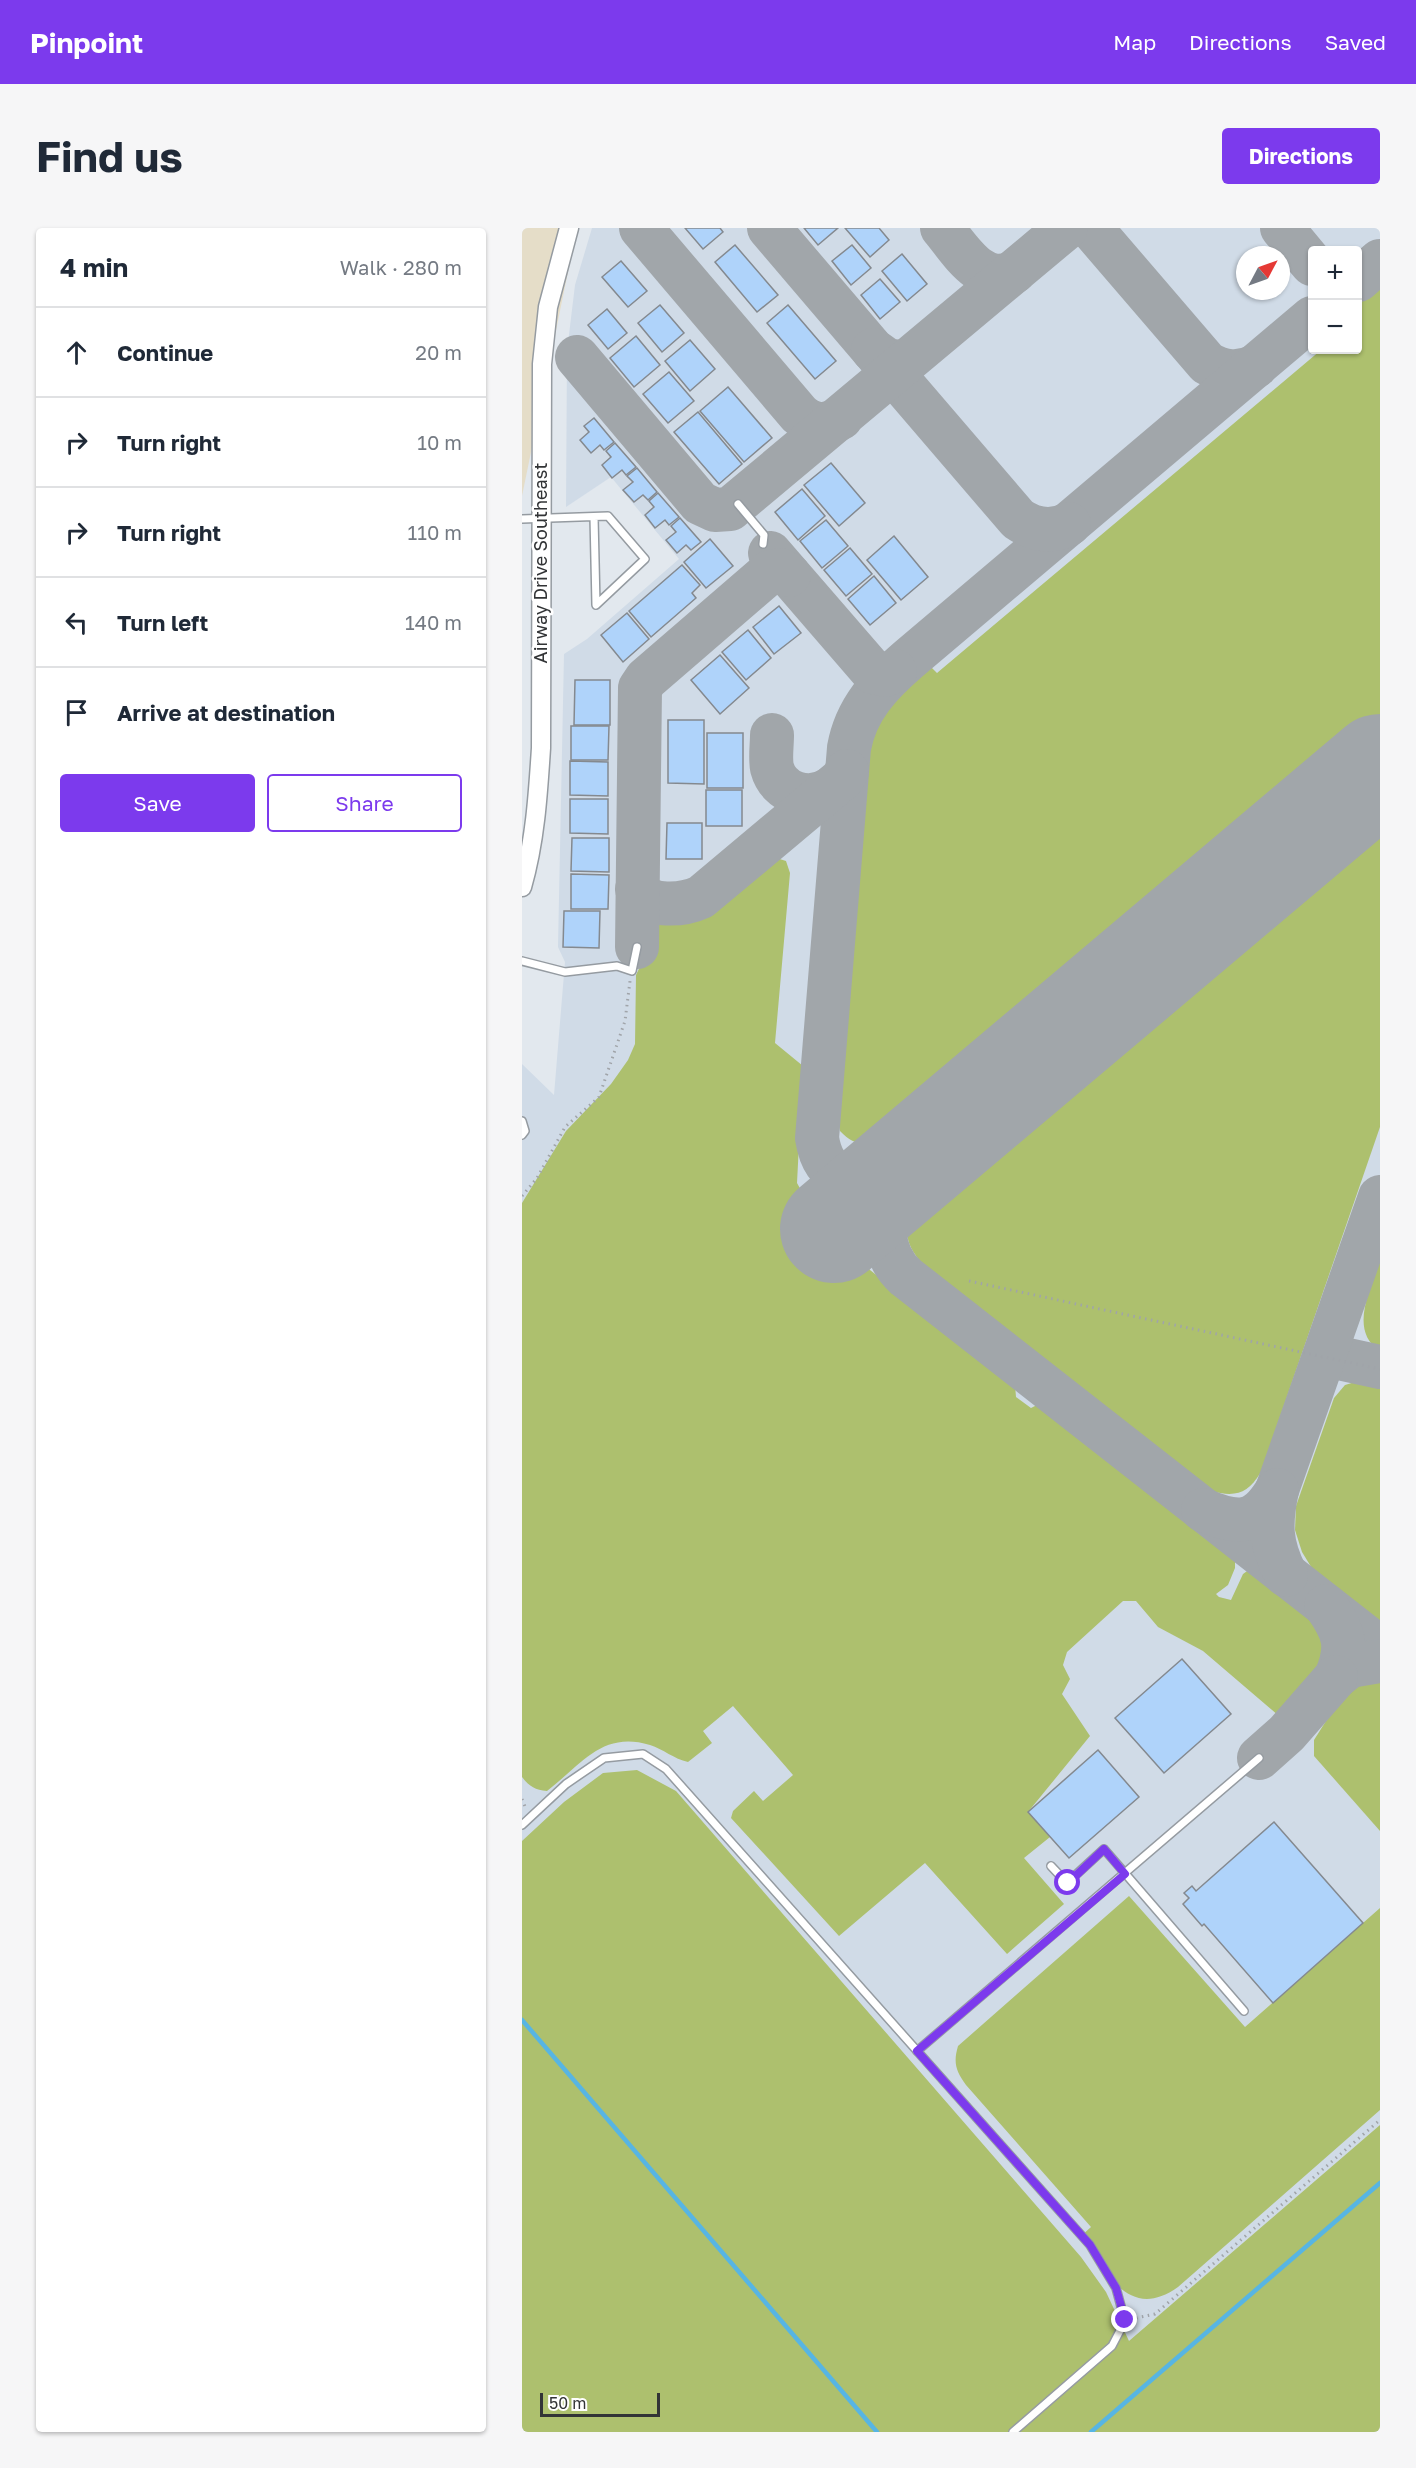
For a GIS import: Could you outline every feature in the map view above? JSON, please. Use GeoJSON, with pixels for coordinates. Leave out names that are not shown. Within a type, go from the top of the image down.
{"type":"FeatureCollection","features":[{"type":"Feature","properties":{"kind":"street","name":"Airway Drive Southeast"},"geometry":{"type":"LineString","coordinates":[[522,887],[531,848],[538,797],[541,748],[542,364],[549,306],[567,234]]}},
{"type":"Feature","properties":{"kind":"lane"},"geometry":{"type":"LineString","coordinates":[[738,504],[764,535],[762,544]]}},
{"type":"Feature","properties":{"kind":"lane"},"geometry":{"type":"LineString","coordinates":[[522,519],[608,516],[645,559],[596,605],[594,517]]}},
{"type":"Feature","properties":{"kind":"lane"},"geometry":{"type":"LineString","coordinates":[[522,961],[565,972],[617,966],[632,971],[637,947]]}},
{"type":"Feature","properties":{"kind":"lane"},"geometry":{"type":"LineString","coordinates":[[522,1121],[525,1131],[522,1135]]}},
{"type":"Feature","properties":{"kind":"lane"},"geometry":{"type":"LineString","coordinates":[[522,1825],[566,1785],[604,1758],[642,1754],[666,1769],[1090,2245],[1116,2288],[1125,2320],[1112,2346],[1013,2432]]}},
{"type":"Feature","properties":{"kind":"lane"},"geometry":{"type":"LineString","coordinates":[[917,2051],[1259,1758]]}},
{"type":"Feature","properties":{"kind":"lane"},"geometry":{"type":"LineString","coordinates":[[1051,1866],[1068,1883],[1104,1849],[1244,2011]]}},
{"type":"Feature","properties":{"kind":"path"},"geometry":{"type":"LineString","coordinates":[[522,1196],[537,1178],[565,1127],[599,1097],[625,1021],[632,971]]}},
{"type":"Feature","properties":{"kind":"path"},"geometry":{"type":"LineString","coordinates":[[969,1281],[1380,1369]]}},
{"type":"Feature","properties":{"kind":"path"},"geometry":{"type":"LineString","coordinates":[[1125,2320],[1155,2314],[1380,2120]]}},
{"type":"Feature","properties":{"kind":"shaded area"},"geometry":{"type":"Polygon","coordinates":[[[522,228],[577,228],[522,496],[522,228]]]}},
{"type":"Feature","properties":{"kind":"shaded area"},"geometry":{"type":"Polygon","coordinates":[[[592,228],[1380,228],[1380,2432],[522,2432],[522,1064],[554,1095],[565,962],[558,947],[564,654],[587,639],[679,559],[611,477],[566,507],[567,351],[575,285],[592,228]]]}},
{"type":"Feature","properties":{"kind":"green space"},"geometry":{"type":"Polygon","coordinates":[[[1380,286],[1380,719],[885,1138],[867,1144],[851,1140],[840,1131],[837,1113],[867,760],[870,743],[881,716],[896,696],[930,666],[937,673],[1316,354],[1362,354],[1362,302],[1380,286]]]}},
{"type":"Feature","properties":{"kind":"green space"},"geometry":{"type":"Polygon","coordinates":[[[1380,817],[1380,1127],[1261,1472],[1251,1486],[1240,1492],[1227,1494],[1210,1491],[922,1264],[911,1248],[908,1229],[920,1206],[1380,817]]]}},
{"type":"Feature","properties":{"kind":"green space"},"geometry":{"type":"Polygon","coordinates":[[[770,856],[786,861],[790,873],[775,1043],[803,1066],[797,1183],[802,1192],[870,1270],[1015,1385],[1016,1397],[1031,1408],[1039,1404],[1235,1558],[1235,1568],[1228,1585],[1216,1594],[1219,1597],[1231,1600],[1243,1574],[1250,1569],[1315,1622],[1325,1638],[1326,1647],[1319,1669],[1279,1716],[1203,1651],[1158,1627],[1136,1601],[1123,1601],[1067,1652],[1063,1665],[1070,1679],[1062,1694],[1090,1736],[1028,1812],[1050,1837],[1024,1858],[1064,1904],[1007,1954],[925,1863],[839,1936],[731,1818],[733,1811],[754,1791],[763,1801],[793,1775],[733,1706],[703,1731],[712,1743],[688,1762],[650,1745],[618,1742],[593,1753],[547,1791],[533,1787],[522,1777],[522,1203],[566,1131],[611,1084],[628,1060],[635,1044],[636,975],[647,952],[648,926],[653,916],[661,910],[692,908],[718,897],[764,857],[770,856]]]}},
{"type":"Feature","properties":{"kind":"green space"},"geometry":{"type":"Polygon","coordinates":[[[1380,1261],[1380,1351],[1370,1342],[1365,1332],[1364,1321],[1368,1296],[1380,1261]]]}},
{"type":"Feature","properties":{"kind":"green space"},"geometry":{"type":"Polygon","coordinates":[[[1365,1379],[1380,1381],[1380,1624],[1313,1570],[1302,1552],[1295,1530],[1296,1506],[1334,1398],[1345,1385],[1365,1379]]]}},
{"type":"Feature","properties":{"kind":"green space"},"geometry":{"type":"Polygon","coordinates":[[[1368,1679],[1380,1679],[1380,1831],[1314,1756],[1314,1740],[1326,1721],[1357,1683],[1368,1679]]]}},
{"type":"Feature","properties":{"kind":"green space"},"geometry":{"type":"Polygon","coordinates":[[[637,1770],[676,1791],[1081,2257],[1106,2292],[1129,2341],[1380,2125],[1380,2432],[522,2432],[522,1841],[564,1802],[603,1773],[637,1770]]]}},
{"type":"Feature","properties":{"kind":"green space"},"geometry":{"type":"Polygon","coordinates":[[[1129,1896],[1245,2027],[1380,1908],[1380,2110],[1178,2287],[1161,2296],[1146,2299],[1132,2296],[1120,2288],[1099,2264],[1080,2237],[1091,2227],[966,2085],[956,2062],[958,2046],[1129,1896]]]}},
{"type":"Feature","properties":{"kind":"building"},"geometry":{"type":"Polygon","coordinates":[[[685,228],[720,228],[723,232],[703,249],[685,228]]]}},
{"type":"Feature","properties":{"kind":"building"},"geometry":{"type":"Polygon","coordinates":[[[804,228],[838,228],[818,245],[804,228]]]}},
{"type":"Feature","properties":{"kind":"building"},"geometry":{"type":"Polygon","coordinates":[[[845,228],[879,228],[889,240],[870,257],[845,228]]]}},
{"type":"Feature","properties":{"kind":"building"},"geometry":{"type":"Polygon","coordinates":[[[735,245],[778,295],[757,312],[715,262],[735,245]]]}},
{"type":"Feature","properties":{"kind":"building"},"geometry":{"type":"Polygon","coordinates":[[[852,245],[871,268],[851,285],[832,261],[852,245]]]}},
{"type":"Feature","properties":{"kind":"building"},"geometry":{"type":"Polygon","coordinates":[[[902,254],[927,284],[907,301],[882,271],[902,254]]]}},
{"type":"Feature","properties":{"kind":"building"},"geometry":{"type":"Polygon","coordinates":[[[621,261],[647,291],[628,307],[602,277],[621,261]]]}},
{"type":"Feature","properties":{"kind":"building"},"geometry":{"type":"Polygon","coordinates":[[[880,279],[900,302],[880,319],[861,295],[880,279]]]}},
{"type":"Feature","properties":{"kind":"building"},"geometry":{"type":"Polygon","coordinates":[[[660,305],[684,333],[662,352],[638,323],[660,305]]]}},
{"type":"Feature","properties":{"kind":"building"},"geometry":{"type":"Polygon","coordinates":[[[788,305],[836,361],[815,379],[767,323],[788,305]]]}},
{"type":"Feature","properties":{"kind":"building"},"geometry":{"type":"Polygon","coordinates":[[[607,309],[627,333],[608,349],[588,325],[607,309]]]}},
{"type":"Feature","properties":{"kind":"building"},"geometry":{"type":"Polygon","coordinates":[[[636,336],[660,365],[634,387],[610,358],[636,336]]]}},
{"type":"Feature","properties":{"kind":"building"},"geometry":{"type":"Polygon","coordinates":[[[690,340],[715,369],[690,391],[665,361],[690,340]]]}},
{"type":"Feature","properties":{"kind":"building"},"geometry":{"type":"Polygon","coordinates":[[[669,372],[694,401],[668,423],[643,394],[669,372]]]}},
{"type":"Feature","properties":{"kind":"building"},"geometry":{"type":"Polygon","coordinates":[[[728,387],[772,438],[744,462],[700,411],[728,387]]]}},
{"type":"Feature","properties":{"kind":"building"},"geometry":{"type":"Polygon","coordinates":[[[698,412],[742,464],[719,484],[674,432],[698,412]]]}},
{"type":"Feature","properties":{"kind":"building"},"geometry":{"type":"Polygon","coordinates":[[[594,418],[614,442],[604,450],[600,445],[591,453],[580,440],[589,432],[584,426],[594,418]]]}},
{"type":"Feature","properties":{"kind":"building"},"geometry":{"type":"Polygon","coordinates":[[[615,443],[636,467],[626,475],[622,470],[612,478],[602,465],[611,457],[606,451],[615,443]]]}},
{"type":"Feature","properties":{"kind":"building"},"geometry":{"type":"Polygon","coordinates":[[[831,463],[865,503],[839,526],[804,485],[831,463]]]}},
{"type":"Feature","properties":{"kind":"building"},"geometry":{"type":"Polygon","coordinates":[[[637,468],[657,492],[648,500],[643,495],[634,502],[623,490],[633,482],[627,476],[637,468]]]}},
{"type":"Feature","properties":{"kind":"building"},"geometry":{"type":"Polygon","coordinates":[[[802,489],[825,516],[798,540],[775,512],[802,489]]]}},
{"type":"Feature","properties":{"kind":"building"},"geometry":{"type":"Polygon","coordinates":[[[658,493],[679,517],[669,525],[665,520],[655,528],[645,515],[654,507],[649,501],[658,493]]]}},
{"type":"Feature","properties":{"kind":"building"},"geometry":{"type":"Polygon","coordinates":[[[680,518],[701,542],[691,550],[686,545],[677,553],[666,540],[676,532],[671,526],[680,518]]]}},
{"type":"Feature","properties":{"kind":"building"},"geometry":{"type":"Polygon","coordinates":[[[826,520],[848,546],[822,568],[800,541],[826,520]]]}},
{"type":"Feature","properties":{"kind":"building"},"geometry":{"type":"Polygon","coordinates":[[[894,536],[928,577],[901,600],[867,560],[894,536]]]}},
{"type":"Feature","properties":{"kind":"building"},"geometry":{"type":"Polygon","coordinates":[[[710,539],[733,566],[706,588],[684,562],[710,539]]]}},
{"type":"Feature","properties":{"kind":"building"},"geometry":{"type":"Polygon","coordinates":[[[850,548],[872,574],[846,596],[824,570],[850,548]]]}},
{"type":"Feature","properties":{"kind":"building"},"geometry":{"type":"Polygon","coordinates":[[[682,565],[700,585],[692,593],[696,598],[651,637],[629,611],[682,565]]]}},
{"type":"Feature","properties":{"kind":"building"},"geometry":{"type":"Polygon","coordinates":[[[874,576],[896,603],[870,625],[848,599],[874,576]]]}},
{"type":"Feature","properties":{"kind":"building"},"geometry":{"type":"Polygon","coordinates":[[[779,606],[801,633],[774,654],[753,627],[779,606]]]}},
{"type":"Feature","properties":{"kind":"building"},"geometry":{"type":"Polygon","coordinates":[[[627,613],[649,639],[623,662],[601,635],[627,613]]]}},
{"type":"Feature","properties":{"kind":"building"},"geometry":{"type":"Polygon","coordinates":[[[748,630],[771,658],[746,680],[722,652],[748,630]]]}},
{"type":"Feature","properties":{"kind":"building"},"geometry":{"type":"Polygon","coordinates":[[[720,655],[749,688],[720,714],[691,680],[720,655]]]}},
{"type":"Feature","properties":{"kind":"building"},"geometry":{"type":"Polygon","coordinates":[[[575,680],[610,680],[610,725],[574,725],[575,680]]]}},
{"type":"Feature","properties":{"kind":"building"},"geometry":{"type":"Polygon","coordinates":[[[668,720],[704,720],[704,784],[668,783],[668,720]]]}},
{"type":"Feature","properties":{"kind":"building"},"geometry":{"type":"Polygon","coordinates":[[[571,726],[609,726],[608,760],[571,760],[571,726]]]}},
{"type":"Feature","properties":{"kind":"building"},"geometry":{"type":"Polygon","coordinates":[[[707,733],[743,733],[743,788],[707,788],[707,733]]]}},
{"type":"Feature","properties":{"kind":"building"},"geometry":{"type":"Polygon","coordinates":[[[570,761],[608,762],[608,796],[570,795],[570,761]]]}},
{"type":"Feature","properties":{"kind":"building"},"geometry":{"type":"Polygon","coordinates":[[[706,790],[742,790],[742,826],[706,826],[706,790]]]}},
{"type":"Feature","properties":{"kind":"building"},"geometry":{"type":"Polygon","coordinates":[[[570,799],[608,799],[608,834],[570,833],[570,799]]]}},
{"type":"Feature","properties":{"kind":"building"},"geometry":{"type":"Polygon","coordinates":[[[667,823],[702,823],[702,859],[666,859],[667,823]]]}},
{"type":"Feature","properties":{"kind":"building"},"geometry":{"type":"Polygon","coordinates":[[[572,838],[609,838],[609,872],[571,871],[572,838]]]}},
{"type":"Feature","properties":{"kind":"building"},"geometry":{"type":"Polygon","coordinates":[[[571,874],[609,875],[608,909],[571,909],[571,874]]]}},
{"type":"Feature","properties":{"kind":"building"},"geometry":{"type":"Polygon","coordinates":[[[564,911],[600,911],[599,948],[563,947],[564,911]]]}},
{"type":"Feature","properties":{"kind":"building"},"geometry":{"type":"Polygon","coordinates":[[[1182,1659],[1231,1714],[1164,1773],[1115,1718],[1182,1659]]]}},
{"type":"Feature","properties":{"kind":"building"},"geometry":{"type":"Polygon","coordinates":[[[1098,1750],[1139,1797],[1069,1858],[1028,1812],[1098,1750]]]}},
{"type":"Feature","properties":{"kind":"building"},"geometry":{"type":"Polygon","coordinates":[[[1274,1822],[1363,1923],[1273,2003],[1204,1924],[1202,1926],[1183,1904],[1189,1898],[1184,1893],[1192,1886],[1196,1891],[1274,1822]]]}},
{"type":"Feature","properties":{"kind":"waterway"},"geometry":{"type":"LineString","coordinates":[[522,2020],[877,2432]]}},
{"type":"Feature","properties":{"kind":"waterway"},"geometry":{"type":"LineString","coordinates":[[1091,2432],[1380,2183]]}},
{"type":"Feature","properties":{"kind":"taxiway"},"geometry":{"type":"LineString","coordinates":[[641,228],[799,414],[819,424],[830,423],[841,418]]}},
{"type":"Feature","properties":{"kind":"taxiway"},"geometry":{"type":"LineString","coordinates":[[769,228],[873,350],[887,360],[899,362]]}},
{"type":"Feature","properties":{"kind":"taxiway"},"geometry":{"type":"LineString","coordinates":[[942,228],[972,264],[981,271],[1002,276],[1014,272]]}},
{"type":"Feature","properties":{"kind":"taxiway"},"geometry":{"type":"LineString","coordinates":[[577,357],[700,503],[715,510],[730,509],[1066,228]]}},
{"type":"Feature","properties":{"kind":"taxiway"},"geometry":{"type":"LineString","coordinates":[[1091,228],[1207,363],[1219,369],[1231,371],[1256,366]]}},
{"type":"Feature","properties":{"kind":"taxiway"},"geometry":{"type":"LineString","coordinates":[[1282,228],[1308,259]]}},
{"type":"Feature","properties":{"kind":"taxiway"},"geometry":{"type":"LineString","coordinates":[[1362,277],[1380,261]]}},
{"type":"Feature","properties":{"kind":"taxiway"},"geometry":{"type":"LineString","coordinates":[[1308,321],[909,659],[888,678],[863,709],[852,734],[849,748],[817,1138],[826,1164],[834,1172],[854,1180],[892,1181],[886,1207],[886,1244],[890,1256],[906,1277],[1380,1648]]}},
{"type":"Feature","properties":{"kind":"taxiway"},"geometry":{"type":"LineString","coordinates":[[873,350],[1018,519],[1030,526],[1043,529],[1056,529],[1069,524]]}},
{"type":"Feature","properties":{"kind":"taxiway"},"geometry":{"type":"LineString","coordinates":[[770,553],[873,672],[885,675],[895,671]]}},
{"type":"Feature","properties":{"kind":"taxiway"},"geometry":{"type":"LineString","coordinates":[[637,947],[640,688],[646,679],[770,572],[780,570],[789,575]]}},
{"type":"Feature","properties":{"kind":"taxiway"},"geometry":{"type":"LineString","coordinates":[[772,735],[772,768],[781,784],[804,795],[822,793],[830,789]]}},
{"type":"Feature","properties":{"kind":"taxiway"},"geometry":{"type":"LineString","coordinates":[[637,889],[649,900],[666,904],[701,897],[842,779],[847,771]]}},
{"type":"Feature","properties":{"kind":"taxiway"},"geometry":{"type":"LineString","coordinates":[[1277,1490],[1380,1197]]}},
{"type":"Feature","properties":{"kind":"taxiway"},"geometry":{"type":"LineString","coordinates":[[1325,1355],[1380,1367]]}},
{"type":"Feature","properties":{"kind":"taxiway"},"geometry":{"type":"LineString","coordinates":[[1203,1510],[1227,1518],[1246,1519],[1262,1510],[1277,1490],[1273,1513],[1274,1543],[1286,1575]]}},
{"type":"Feature","properties":{"kind":"taxiway"},"geometry":{"type":"LineString","coordinates":[[1326,1606],[1343,1640],[1342,1656],[1336,1677],[1350,1666],[1380,1661]]}},
{"type":"Feature","properties":{"kind":"taxiway"},"geometry":{"type":"LineString","coordinates":[[1259,1758],[1287,1733],[1336,1677]]}},
{"type":"Feature","properties":{"kind":"runway"},"geometry":{"type":"LineString","coordinates":[[834,1229],[1380,768]]}},
{"type":"Feature","properties":{"kind":"route"},"geometry":{"type":"LineString","coordinates":[[1068,1883],[1104,1849],[1125,1874],[917,2051],[1090,2245],[1116,2288],[1125,2320]]}}]}
